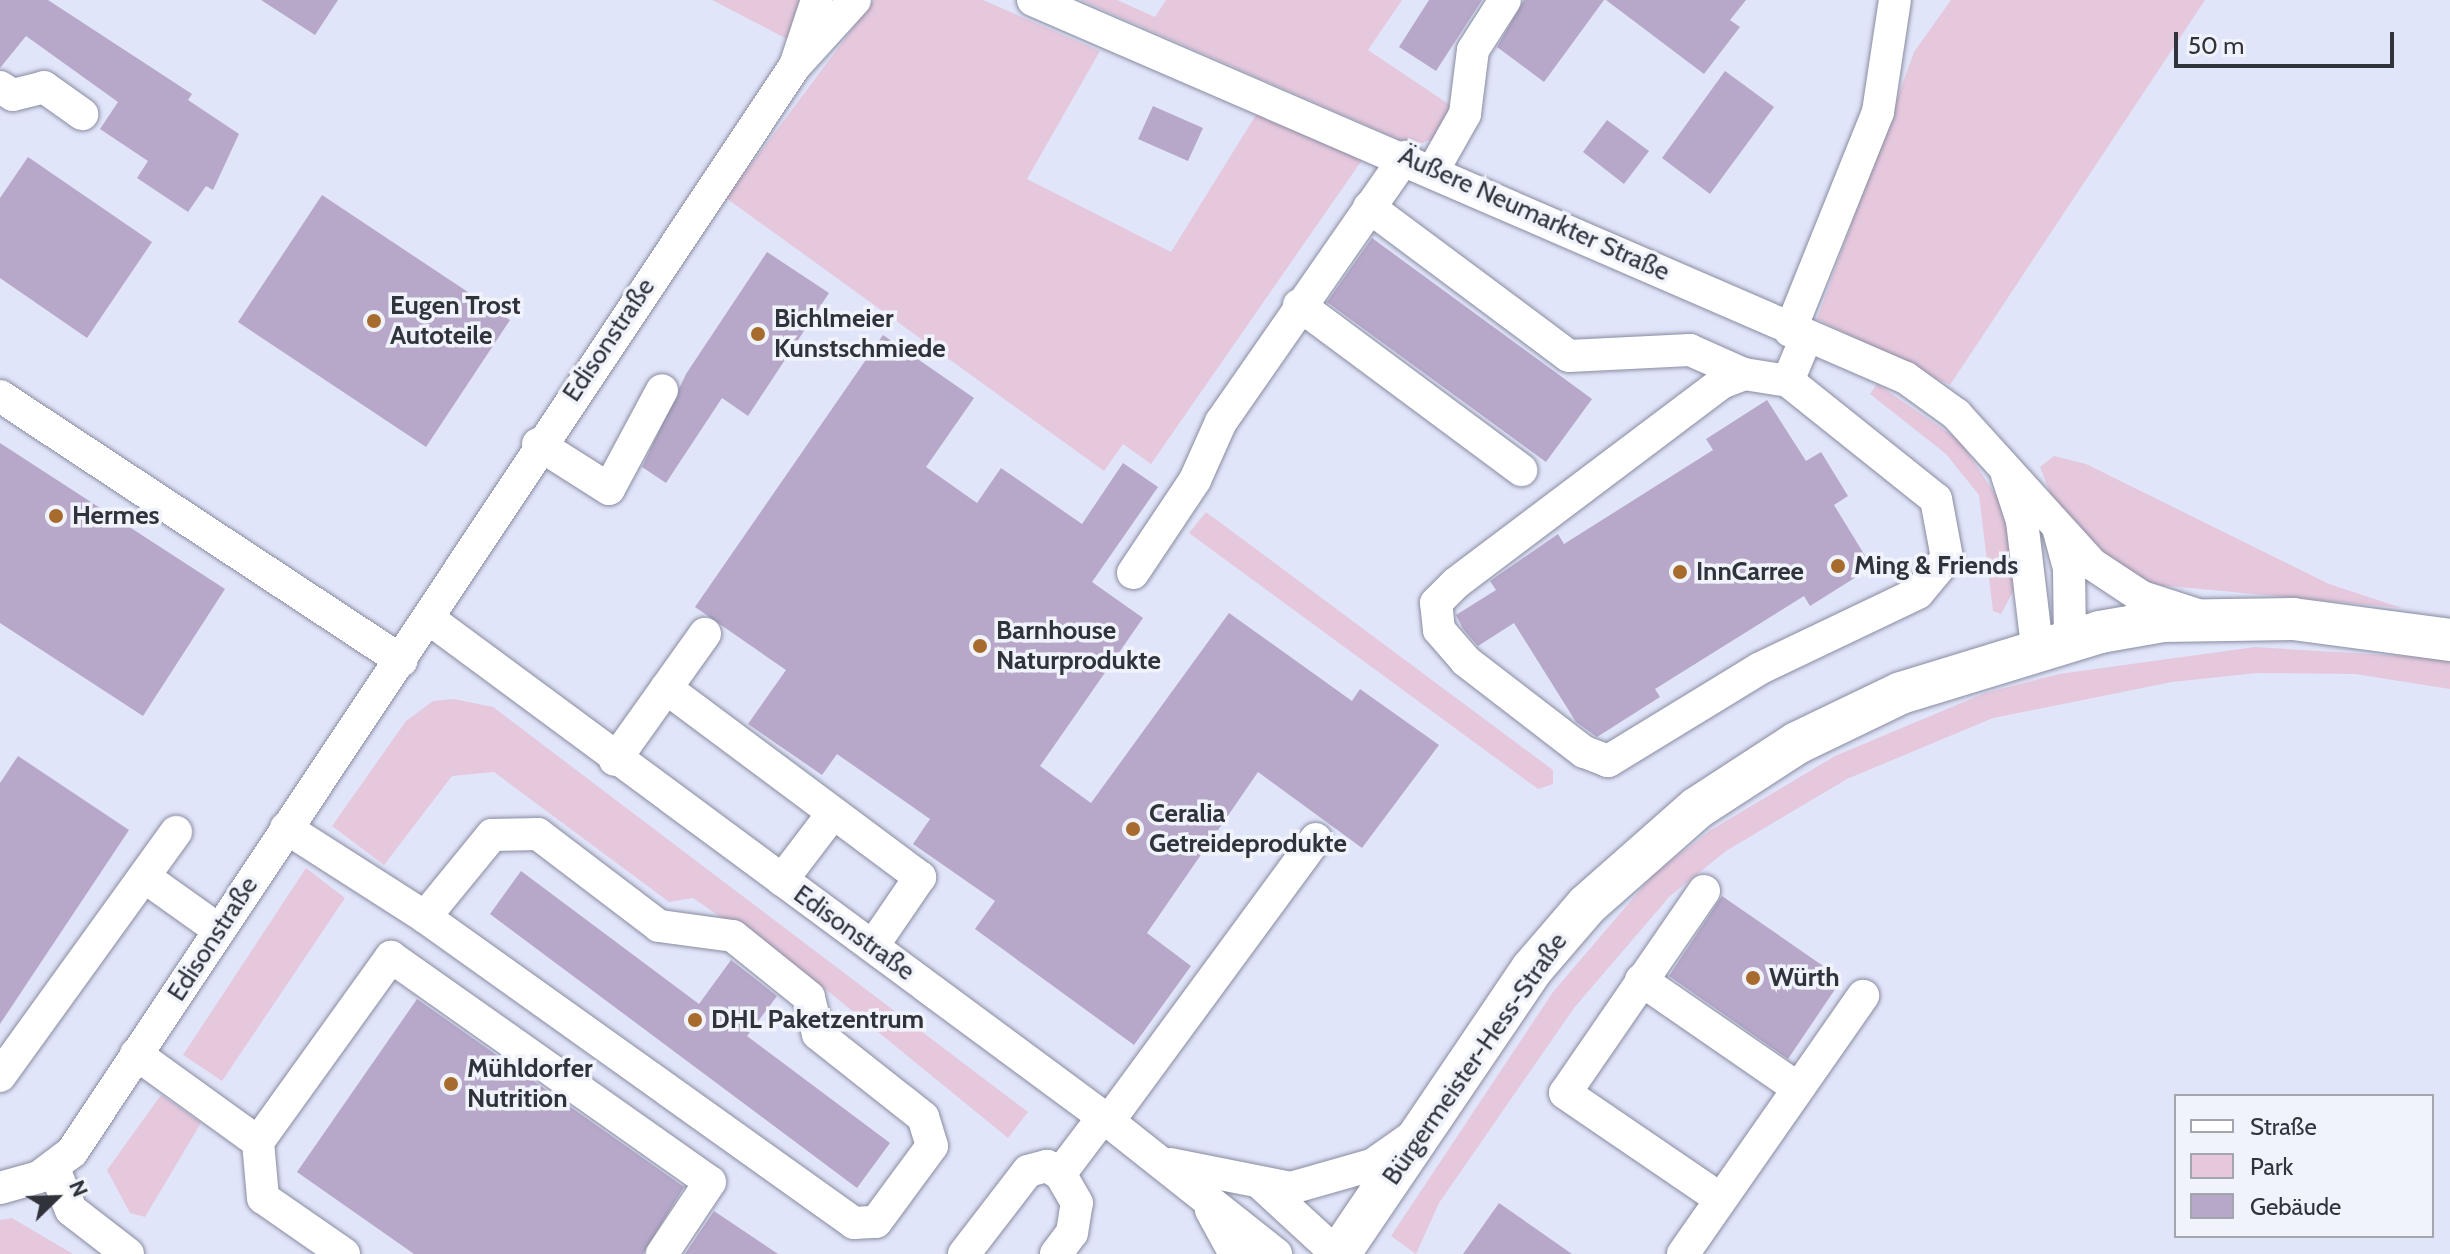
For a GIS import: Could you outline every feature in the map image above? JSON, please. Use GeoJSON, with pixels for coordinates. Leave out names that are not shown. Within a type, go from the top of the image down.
{"type":"FeatureCollection","features":[{"type":"Feature","properties":{"kind":"main road","name":"Äußere Neumarkter Straße"},"geometry":{"type":"LineString","coordinates":[[2053,642],[2214,619],[2324,622],[2450,640]]}},
{"type":"Feature","properties":{"kind":"main road","name":"Bürgermeister-Hess-Straße"},"geometry":{"type":"LineString","coordinates":[[1338,1254],[1422,1130],[1568,926],[1697,808],[1847,717],[2053,642]]}},
{"type":"Feature","properties":{"kind":"street","name":"Edisonstraße"},"geometry":{"type":"LineString","coordinates":[[54,1169],[136,1054],[286,828],[402,661],[538,444],[795,66],[855,0]]}},
{"type":"Feature","properties":{"kind":"street","name":"Äußere Neumarkter Straße"},"geometry":{"type":"LineString","coordinates":[[1033,0],[1420,163],[1932,394],[2057,527],[2127,589],[2214,619]]}},
{"type":"Feature","properties":{"kind":"street"},"geometry":{"type":"LineString","coordinates":[[1133,573],[1299,305],[1369,207],[1420,163],[1465,114],[1473,50],[1505,0]]}},
{"type":"Feature","properties":{"kind":"street"},"geometry":{"type":"LineString","coordinates":[[1788,381],[1798,334],[1878,112],[1895,0]]}},
{"type":"Feature","properties":{"kind":"street","name":"Edisonstraße"},"geometry":{"type":"LineString","coordinates":[[795,66],[816,4]]}},
{"type":"Feature","properties":{"kind":"street"},"geometry":{"type":"LineString","coordinates":[[0,87],[13,95],[44,87],[82,114]]}},
{"type":"Feature","properties":{"kind":"street"},"geometry":{"type":"LineString","coordinates":[[1369,207],[1569,356],[1690,350],[1744,374],[1788,381],[1936,499],[1946,528],[1947,558],[1937,578],[1759,669],[1636,750],[1608,761],[1584,752],[1466,661],[1439,630],[1436,603],[1721,383],[1744,374]]}},
{"type":"Feature","properties":{"kind":"street"},"geometry":{"type":"LineString","coordinates":[[1299,305],[1521,470]]}},
{"type":"Feature","properties":{"kind":"street"},"geometry":{"type":"LineString","coordinates":[[538,444],[609,489],[662,390]]}},
{"type":"Feature","properties":{"kind":"street"},"geometry":{"type":"LineString","coordinates":[[0,396],[402,661]]}},
{"type":"Feature","properties":{"kind":"street","name":"Äußere Neumarkter Straße"},"geometry":{"type":"LineString","coordinates":[[2006,472],[2053,642]]}},
{"type":"Feature","properties":{"kind":"street","name":"Äußere Neumarkter Straße"},"geometry":{"type":"LineString","coordinates":[[2053,642],[2069,569],[2057,527]]}},
{"type":"Feature","properties":{"kind":"street","name":"Edisonstraße"},"geometry":{"type":"LineString","coordinates":[[428,618],[615,760],[873,946],[1106,1120],[1276,1254]]}},
{"type":"Feature","properties":{"kind":"street"},"geometry":{"type":"LineString","coordinates":[[615,760],[705,634]]}},
{"type":"Feature","properties":{"kind":"street"},"geometry":{"type":"LineString","coordinates":[[666,688],[920,877],[873,946]]}},
{"type":"Feature","properties":{"kind":"street"},"geometry":{"type":"LineString","coordinates":[[782,880],[833,813]]}},
{"type":"Feature","properties":{"kind":"street"},"geometry":{"type":"LineString","coordinates":[[286,828],[425,917],[854,1223],[876,1222],[932,1146],[923,1117],[818,1034],[809,997],[733,936],[659,926],[538,834],[492,835],[425,917]]}},
{"type":"Feature","properties":{"kind":"street"},"geometry":{"type":"LineString","coordinates":[[0,1076],[146,878],[176,832]]}},
{"type":"Feature","properties":{"kind":"street"},"geometry":{"type":"LineString","coordinates":[[1060,1174],[1106,1120],[1316,839]]}},
{"type":"Feature","properties":{"kind":"street"},"geometry":{"type":"LineString","coordinates":[[146,878],[219,930]]}},
{"type":"Feature","properties":{"kind":"street"},"geometry":{"type":"LineString","coordinates":[[1704,891],[1565,1093],[1719,1198]]}},
{"type":"Feature","properties":{"kind":"street"},"geometry":{"type":"LineString","coordinates":[[344,1254],[263,1198],[258,1142],[391,957],[710,1182],[662,1254]]}},
{"type":"Feature","properties":{"kind":"street"},"geometry":{"type":"LineString","coordinates":[[1641,980],[1796,1087]]}},
{"type":"Feature","properties":{"kind":"street"},"geometry":{"type":"LineString","coordinates":[[1683,1254],[1796,1087],[1863,996]]}},
{"type":"Feature","properties":{"kind":"street"},"geometry":{"type":"LineString","coordinates":[[136,1054],[258,1142]]}},
{"type":"Feature","properties":{"kind":"street"},"geometry":{"type":"LineString","coordinates":[[1159,1161],[1261,1184],[1330,1182],[1422,1130]]}},
{"type":"Feature","properties":{"kind":"street"},"geometry":{"type":"LineString","coordinates":[[964,1254],[1028,1171],[1047,1166],[1060,1174],[1077,1203],[1072,1233],[1056,1254]]}},
{"type":"Feature","properties":{"kind":"street"},"geometry":{"type":"LineString","coordinates":[[0,1188],[54,1169],[71,1210],[128,1254]]}},
{"type":"Feature","properties":{"kind":"street"},"geometry":{"type":"LineString","coordinates":[[1261,1184],[1338,1254]]}},
{"type":"Feature","properties":{"kind":"street"},"geometry":{"type":"LineString","coordinates":[[1203,1197],[1235,1254]]}},
{"type":"Feature","properties":{"kind":"green space"},"geometry":{"type":"Polygon","coordinates":[[[712,0],[806,0],[793,42],[712,0]]]}},
{"type":"Feature","properties":{"kind":"green space"},"geometry":{"type":"Polygon","coordinates":[[[874,0],[983,0],[1100,51],[1027,179],[1171,252],[1259,110],[1367,153],[1151,464],[1123,444],[1104,471],[726,198],[874,0]]]}},
{"type":"Feature","properties":{"kind":"green space"},"geometry":{"type":"Polygon","coordinates":[[[1081,0],[1117,0],[1155,17],[1166,0],[1402,0],[1368,50],[1450,105],[1448,117],[1438,137],[1414,146],[1081,0]]]}},
{"type":"Feature","properties":{"kind":"green space"},"geometry":{"type":"Polygon","coordinates":[[[1951,0],[2205,0],[1950,385],[1817,319],[1914,52],[1951,0]]]}},
{"type":"Feature","properties":{"kind":"green space"},"geometry":{"type":"Polygon","coordinates":[[[1877,384],[1959,440],[2004,507],[2016,586],[2001,614],[1993,611],[1979,495],[1946,454],[1870,394],[1877,384]]]}},
{"type":"Feature","properties":{"kind":"green space"},"geometry":{"type":"Polygon","coordinates":[[[2054,456],[2086,464],[2329,584],[2402,608],[2137,583],[2107,566],[2052,498],[2040,467],[2054,456]]]}},
{"type":"Feature","properties":{"kind":"green space"},"geometry":{"type":"Polygon","coordinates":[[[1206,512],[1553,770],[1553,784],[1538,789],[1189,533],[1206,512]]]}},
{"type":"Feature","properties":{"kind":"green space"},"geometry":{"type":"Polygon","coordinates":[[[2255,647],[2436,658],[2450,662],[2450,689],[2355,674],[2257,673],[2172,682],[1993,718],[1847,779],[1726,851],[1670,896],[1574,1008],[1439,1203],[1416,1254],[1391,1236],[1553,992],[1652,876],[1711,830],[1835,756],[1985,693],[2059,674],[2255,647]]]}},
{"type":"Feature","properties":{"kind":"green space"},"geometry":{"type":"Polygon","coordinates":[[[454,699],[493,707],[1028,1112],[1008,1138],[829,992],[693,898],[669,902],[494,772],[452,776],[384,865],[332,826],[406,721],[433,701],[454,699]]]}},
{"type":"Feature","properties":{"kind":"green space"},"geometry":{"type":"Polygon","coordinates":[[[306,868],[345,898],[222,1081],[183,1055],[306,868]]]}},
{"type":"Feature","properties":{"kind":"green space"},"geometry":{"type":"Polygon","coordinates":[[[161,1095],[201,1123],[145,1217],[130,1213],[107,1170],[161,1095]]]}},
{"type":"Feature","properties":{"kind":"green space"},"geometry":{"type":"Polygon","coordinates":[[[12,1218],[73,1254],[0,1254],[0,1220],[12,1218]]]}},
{"type":"Feature","properties":{"kind":"building"},"geometry":{"type":"Polygon","coordinates":[[[0,0],[48,0],[192,94],[188,100],[239,134],[213,190],[206,186],[188,212],[137,178],[148,161],[100,129],[118,102],[26,36],[0,68],[0,0]]]}},
{"type":"Feature","properties":{"kind":"building"},"geometry":{"type":"Polygon","coordinates":[[[261,0],[338,0],[315,35],[261,0]]]}},
{"type":"Feature","properties":{"kind":"building"},"geometry":{"type":"Polygon","coordinates":[[[1429,0],[1482,0],[1436,71],[1399,47],[1429,0]]]}},
{"type":"Feature","properties":{"kind":"building"},"geometry":{"type":"Polygon","coordinates":[[[1524,0],[1604,0],[1544,82],[1497,47],[1524,0]]]}},
{"type":"Feature","properties":{"kind":"building"},"geometry":{"type":"Polygon","coordinates":[[[1606,0],[1746,0],[1730,20],[1740,27],[1704,74],[1606,0]]]}},
{"type":"Feature","properties":{"kind":"building"},"geometry":{"type":"Polygon","coordinates":[[[1725,71],[1774,107],[1710,194],[1662,158],[1725,71]]]}},
{"type":"Feature","properties":{"kind":"building"},"geometry":{"type":"Polygon","coordinates":[[[1153,106],[1203,128],[1188,161],[1138,139],[1153,106]]]}},
{"type":"Feature","properties":{"kind":"building"},"geometry":{"type":"Polygon","coordinates":[[[1607,120],[1649,151],[1624,184],[1583,152],[1607,120]]]}},
{"type":"Feature","properties":{"kind":"building"},"geometry":{"type":"Polygon","coordinates":[[[28,157],[152,242],[87,338],[0,278],[0,198],[28,157]]]}},
{"type":"Feature","properties":{"kind":"building","name":"Eugen Trost Autoteile"},"geometry":{"type":"Polygon","coordinates":[[[322,195],[510,320],[426,447],[238,322],[322,195]]]}},
{"type":"Feature","properties":{"kind":"building"},"geometry":{"type":"Polygon","coordinates":[[[1372,238],[1592,399],[1546,462],[1327,302],[1372,238]]]}},
{"type":"Feature","properties":{"kind":"building","name":"Bichlmeier Kunstschmiede"},"geometry":{"type":"Polygon","coordinates":[[[767,252],[829,293],[748,416],[722,398],[666,483],[642,467],[686,374],[767,252]]]}},
{"type":"Feature","properties":{"kind":"building"},"geometry":{"type":"Polygon","coordinates":[[[883,335],[974,398],[926,467],[977,503],[1001,468],[1082,524],[1123,463],[1158,487],[1092,582],[1143,618],[1040,766],[1091,803],[1229,613],[1352,701],[1360,689],[1439,745],[1362,848],[1258,772],[1147,933],[1191,966],[1134,1045],[975,929],[995,901],[913,844],[930,819],[837,754],[822,775],[748,724],[786,670],[695,607],[883,335]]]}},
{"type":"Feature","properties":{"kind":"building","name":"InnCarree"},"geometry":{"type":"Polygon","coordinates":[[[1767,400],[1806,461],[1821,452],[1848,496],[1834,505],[1872,567],[1810,606],[1804,596],[1655,689],[1660,697],[1597,737],[1576,722],[1514,623],[1478,646],[1463,629],[1456,615],[1496,590],[1490,581],[1558,534],[1564,544],[1713,450],[1706,439],[1767,400]]]}},
{"type":"Feature","properties":{"kind":"building","name":"Hermes"},"geometry":{"type":"Polygon","coordinates":[[[0,443],[225,589],[143,716],[0,623],[0,443]]]}},
{"type":"Feature","properties":{"kind":"building"},"geometry":{"type":"Polygon","coordinates":[[[18,756],[129,830],[0,1024],[0,783],[18,756]]]}},
{"type":"Feature","properties":{"kind":"building","name":"DHL Paketzentrum"},"geometry":{"type":"Polygon","coordinates":[[[521,871],[699,1004],[731,960],[777,996],[747,1036],[890,1143],[857,1188],[490,914],[521,871]]]}},
{"type":"Feature","properties":{"kind":"building"},"geometry":{"type":"Polygon","coordinates":[[[1722,896],[1842,979],[1788,1059],[1669,976],[1722,896]]]}},
{"type":"Feature","properties":{"kind":"building","name":"Mühldorfer Nutrition"},"geometry":{"type":"Polygon","coordinates":[[[417,999],[684,1187],[643,1254],[414,1254],[297,1172],[417,999]]]}},
{"type":"Feature","properties":{"kind":"building"},"geometry":{"type":"Polygon","coordinates":[[[1499,1203],[1572,1254],[1463,1254],[1499,1203]]]}},
{"type":"Feature","properties":{"kind":"building"},"geometry":{"type":"Polygon","coordinates":[[[714,1211],[778,1254],[685,1254],[714,1211]]]}},
{"type":"Feature","properties":{"kind":"place","name":"Eugen Trost Autoteile"},"geometry":{"type":"Point","coordinates":[374,321]}},
{"type":"Feature","properties":{"kind":"place","name":"Bichlmeier Kunstschmiede"},"geometry":{"type":"Point","coordinates":[758,334]}},
{"type":"Feature","properties":{"kind":"place","name":"Hermes"},"geometry":{"type":"Point","coordinates":[56,516]}},
{"type":"Feature","properties":{"kind":"place","name":"Ming & Friends"},"geometry":{"type":"Point","coordinates":[1838,566]}},
{"type":"Feature","properties":{"kind":"place","name":"InnCarree"},"geometry":{"type":"Point","coordinates":[1680,572]}},
{"type":"Feature","properties":{"kind":"place","name":"Barnhouse Naturprodukte"},"geometry":{"type":"Point","coordinates":[980,646]}},
{"type":"Feature","properties":{"kind":"place","name":"Ceralia Getreideprodukte"},"geometry":{"type":"Point","coordinates":[1133,829]}},
{"type":"Feature","properties":{"kind":"place","name":"Würth"},"geometry":{"type":"Point","coordinates":[1753,978]}},
{"type":"Feature","properties":{"kind":"place","name":"DHL Paketzentrum"},"geometry":{"type":"Point","coordinates":[695,1020]}},
{"type":"Feature","properties":{"kind":"place","name":"Mühldorfer Nutrition"},"geometry":{"type":"Point","coordinates":[451,1084]}}]}
